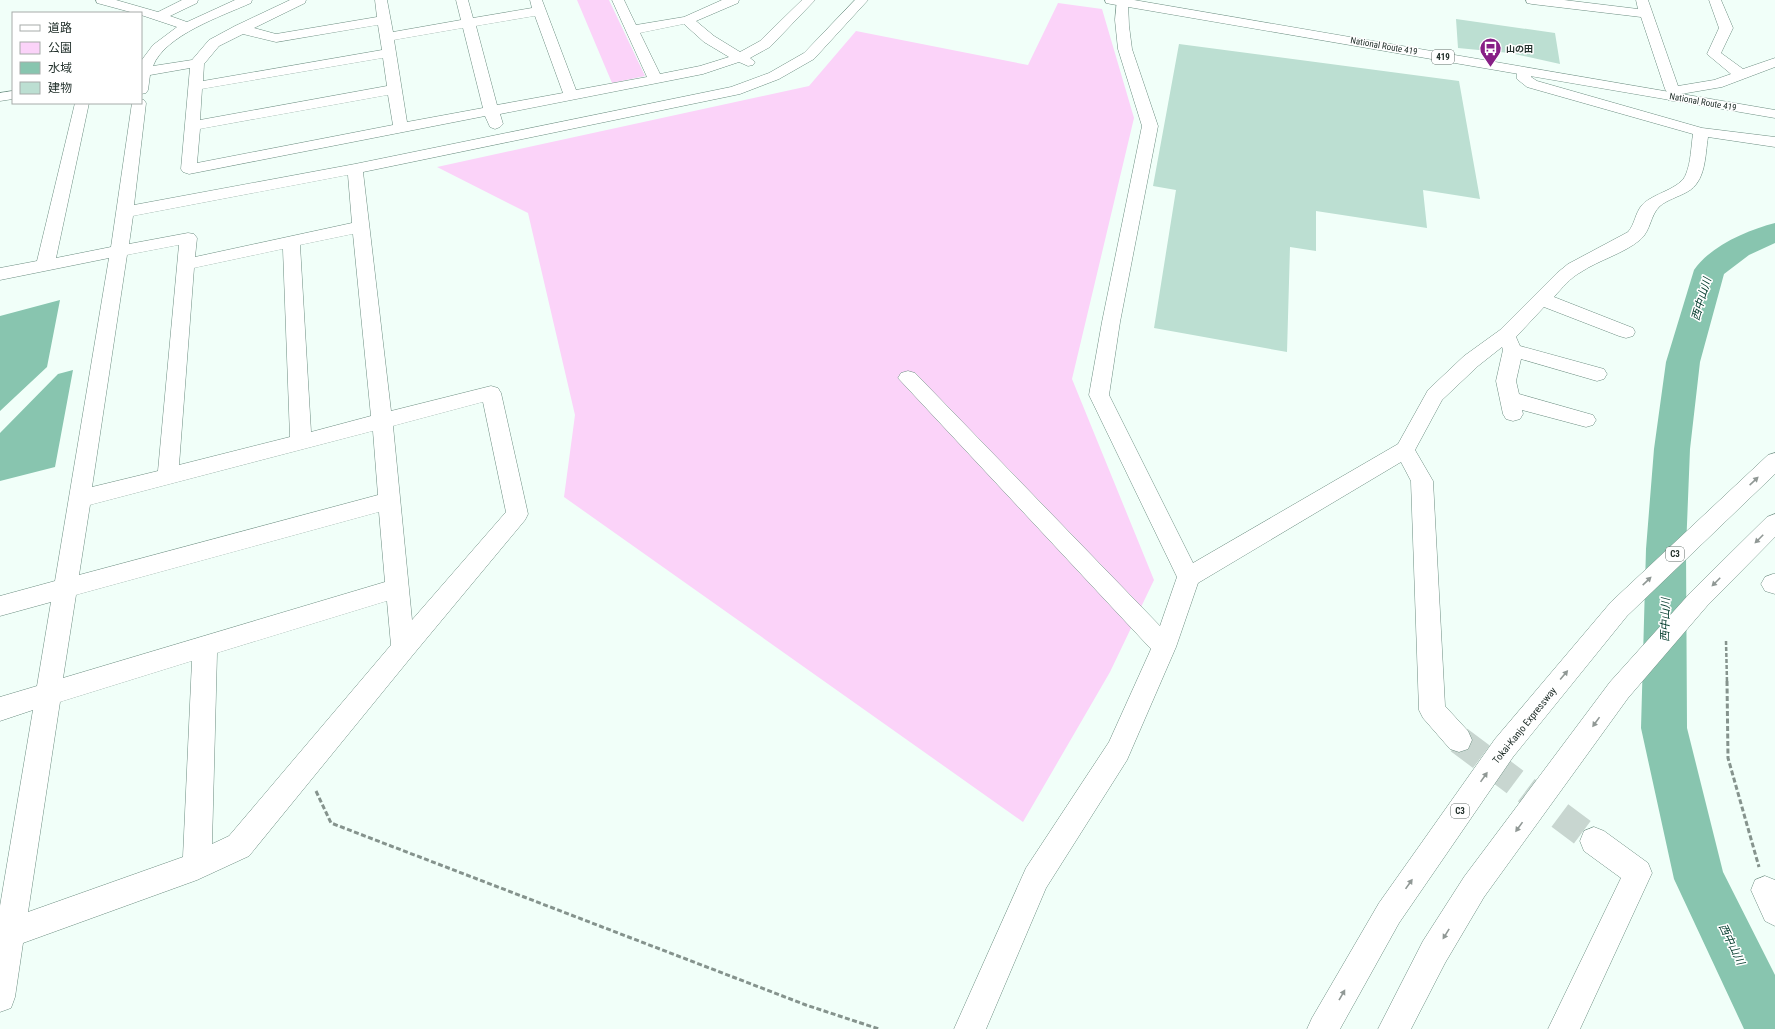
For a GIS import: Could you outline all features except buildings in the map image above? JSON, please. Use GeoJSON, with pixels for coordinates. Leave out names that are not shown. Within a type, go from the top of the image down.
{"type":"FeatureCollection","features":[{"type":"Feature","properties":{"kind":"main road"},"geometry":{"type":"LineString","coordinates":[[102,0],[159,16],[189,27]]}},
{"type":"Feature","properties":{"kind":"main road"},"geometry":{"type":"LineString","coordinates":[[159,16],[192,0]]}},
{"type":"Feature","properties":{"kind":"main road"},"geometry":{"type":"LineString","coordinates":[[142,72],[151,56],[166,41],[189,27],[246,0]]}},
{"type":"Feature","properties":{"kind":"main road"},"geometry":{"type":"LineString","coordinates":[[300,0],[214,43],[197,63],[189,170],[703,70],[741,58],[765,44],[809,0]]}},
{"type":"Feature","properties":{"kind":"main road"},"geometry":{"type":"LineString","coordinates":[[381,0],[402,129]]}},
{"type":"Feature","properties":{"kind":"main road"},"geometry":{"type":"LineString","coordinates":[[462,0],[491,111],[500,139]]}},
{"type":"Feature","properties":{"kind":"main road"},"geometry":{"type":"LineString","coordinates":[[618,0],[655,79]]}},
{"type":"Feature","properties":{"kind":"main road"},"geometry":{"type":"LineString","coordinates":[[632,30],[687,20],[733,0]]}},
{"type":"Feature","properties":{"kind":"main road"},"geometry":{"type":"LineString","coordinates":[[125,212],[355,169],[735,92],[774,76],[809,56],[862,0]]}},
{"type":"Feature","properties":{"kind":"main road"},"geometry":{"type":"LineString","coordinates":[[1532,0],[1646,14]]}},
{"type":"Feature","properties":{"kind":"main road"},"geometry":{"type":"LineString","coordinates":[[1642,0],[1674,94],[1717,84],[1775,62]]}},
{"type":"Feature","properties":{"kind":"main road"},"geometry":{"type":"LineString","coordinates":[[1715,0],[1726,28],[1714,54],[1742,75]]}},
{"type":"Feature","properties":{"kind":"main road"},"geometry":{"type":"LineString","coordinates":[[1116,1],[1125,49],[1148,114],[1150,126],[1111,322],[1099,395],[1189,577]]}},
{"type":"Feature","properties":{"kind":"main road","name":"National Route 419"},"geometry":{"type":"LineString","coordinates":[[1116,1],[1524,72],[1674,94],[1775,114]]}},
{"type":"Feature","properties":{"kind":"main road"},"geometry":{"type":"LineString","coordinates":[[387,37],[469,23],[538,5],[571,96]]}},
{"type":"Feature","properties":{"kind":"main road"},"geometry":{"type":"LineString","coordinates":[[240,29],[276,38],[385,20]]}},
{"type":"Feature","properties":{"kind":"main road"},"geometry":{"type":"LineString","coordinates":[[687,20],[709,39],[774,76]]}},
{"type":"Feature","properties":{"kind":"main road"},"geometry":{"type":"LineString","coordinates":[[196,86],[390,53]]}},
{"type":"Feature","properties":{"kind":"main road"},"geometry":{"type":"LineString","coordinates":[[142,72],[197,63]]}},
{"type":"Feature","properties":{"kind":"main road"},"geometry":{"type":"LineString","coordinates":[[1524,72],[1524,79],[1532,84],[1701,132],[1775,142]]}},
{"type":"Feature","properties":{"kind":"main road"},"geometry":{"type":"LineString","coordinates":[[192,126],[395,89]]}},
{"type":"Feature","properties":{"kind":"main road"},"geometry":{"type":"LineString","coordinates":[[0,97],[12,95]]}},
{"type":"Feature","properties":{"kind":"main road"},"geometry":{"type":"LineString","coordinates":[[45,266],[82,104]]}},
{"type":"Feature","properties":{"kind":"main road"},"geometry":{"type":"LineString","coordinates":[[0,997],[119,251],[139,104]]}},
{"type":"Feature","properties":{"kind":"main road"},"geometry":{"type":"LineString","coordinates":[[970,1029],[1036,878],[1118,751],[1164,646],[1189,577],[1405,450],[1435,395],[1471,361],[1509,343],[1542,299],[1574,268],[1616,247],[1634,236],[1640,229],[1647,209],[1658,200],[1683,188],[1688,183],[1694,175],[1701,132]]}},
{"type":"Feature","properties":{"kind":"main road"},"geometry":{"type":"LineString","coordinates":[[355,169],[360,227],[382,421],[396,588],[403,648]]}},
{"type":"Feature","properties":{"kind":"main road"},"geometry":{"type":"LineString","coordinates":[[186,264],[360,227]]}},
{"type":"Feature","properties":{"kind":"main road"},"geometry":{"type":"LineString","coordinates":[[0,274],[188,238],[168,476]]}},
{"type":"Feature","properties":{"kind":"main road"},"geometry":{"type":"LineString","coordinates":[[291,242],[301,442]]}},
{"type":"Feature","properties":{"kind":"main road"},"geometry":{"type":"LineString","coordinates":[[1542,299],[1626,332]]}},
{"type":"Feature","properties":{"kind":"main road"},"geometry":{"type":"LineString","coordinates":[[1509,343],[1597,374]]}},
{"type":"Feature","properties":{"kind":"main road"},"geometry":{"type":"LineString","coordinates":[[1509,343],[1506,381],[1512,406],[1586,420]]}},
{"type":"Feature","properties":{"kind":"main road"},"geometry":{"type":"LineString","coordinates":[[908,378],[1164,646]]}},
{"type":"Feature","properties":{"kind":"main road"},"geometry":{"type":"LineString","coordinates":[[10,933],[196,866],[238,846],[517,514],[491,394],[79,499]]}},
{"type":"Feature","properties":{"kind":"main road"},"geometry":{"type":"LineString","coordinates":[[1405,450],[1422,481],[1432,710],[1459,740]]}},
{"type":"Feature","properties":{"kind":"main road","name":"Tokai-Kanjo Expressway"},"geometry":{"type":"LineString","coordinates":[[1323,1029],[1389,913],[1504,748],[1619,609],[1775,461]]}},
{"type":"Feature","properties":{"kind":"main road"},"geometry":{"type":"LineString","coordinates":[[0,606],[389,501]]}},
{"type":"Feature","properties":{"kind":"main road"},"geometry":{"type":"LineString","coordinates":[[1394,1029],[1434,952],[1474,887],[1619,690],[1699,599],[1775,523]]}},
{"type":"Feature","properties":{"kind":"main road"},"geometry":{"type":"LineString","coordinates":[[0,709],[396,588]]}},
{"type":"Feature","properties":{"kind":"main road"},"geometry":{"type":"LineString","coordinates":[[196,866],[205,646]]}},
{"type":"Feature","properties":{"kind":"main road"},"geometry":{"type":"LineString","coordinates":[[1564,1029],[1638,873],[1594,841]]}},
{"type":"Feature","properties":{"kind":"path"},"geometry":{"type":"LineString","coordinates":[[1726,641],[1728,758],[1770,901]]}},
{"type":"Feature","properties":{"kind":"path"},"geometry":{"type":"LineString","coordinates":[[304,766],[331,823],[806,1005],[879,1029]]}},
{"type":"Feature","properties":{"kind":"green space"},"geometry":{"type":"Polygon","coordinates":[[[577,0],[609,0],[645,76],[612,83],[577,0]]]}},
{"type":"Feature","properties":{"kind":"green space"},"geometry":{"type":"Polygon","coordinates":[[[1058,3],[1102,9],[1134,118],[1072,379],[1154,580],[1110,672],[1023,822],[564,497],[575,415],[528,213],[437,167],[809,86],[856,31],[1028,65],[1058,3]]]}},
{"type":"Feature","properties":{"kind":"water"},"geometry":{"type":"Polygon","coordinates":[[[60,300],[47,367],[0,411],[0,316],[60,300]]]}},
{"type":"Feature","properties":{"kind":"water"},"geometry":{"type":"Polygon","coordinates":[[[73,370],[55,467],[0,481],[0,433],[58,374],[73,370]]]}},
{"type":"Feature","properties":{"kind":"waterway","name":"西中山川"},"geometry":{"type":"LineString","coordinates":[[1773,1029],[1699,879],[1664,728],[1666,549],[1672,449],[1683,362],[1710,270],[1738,248],[1775,232]]}},
{"type":"Feature","properties":{"kind":"tunnel"},"geometry":{"type":"LineString","coordinates":[[1459,740],[1594,841]]}},
{"type":"Feature","properties":{"kind":"place","name":"山の田"},"geometry":{"type":"Point","coordinates":[1491,68]}}]}
